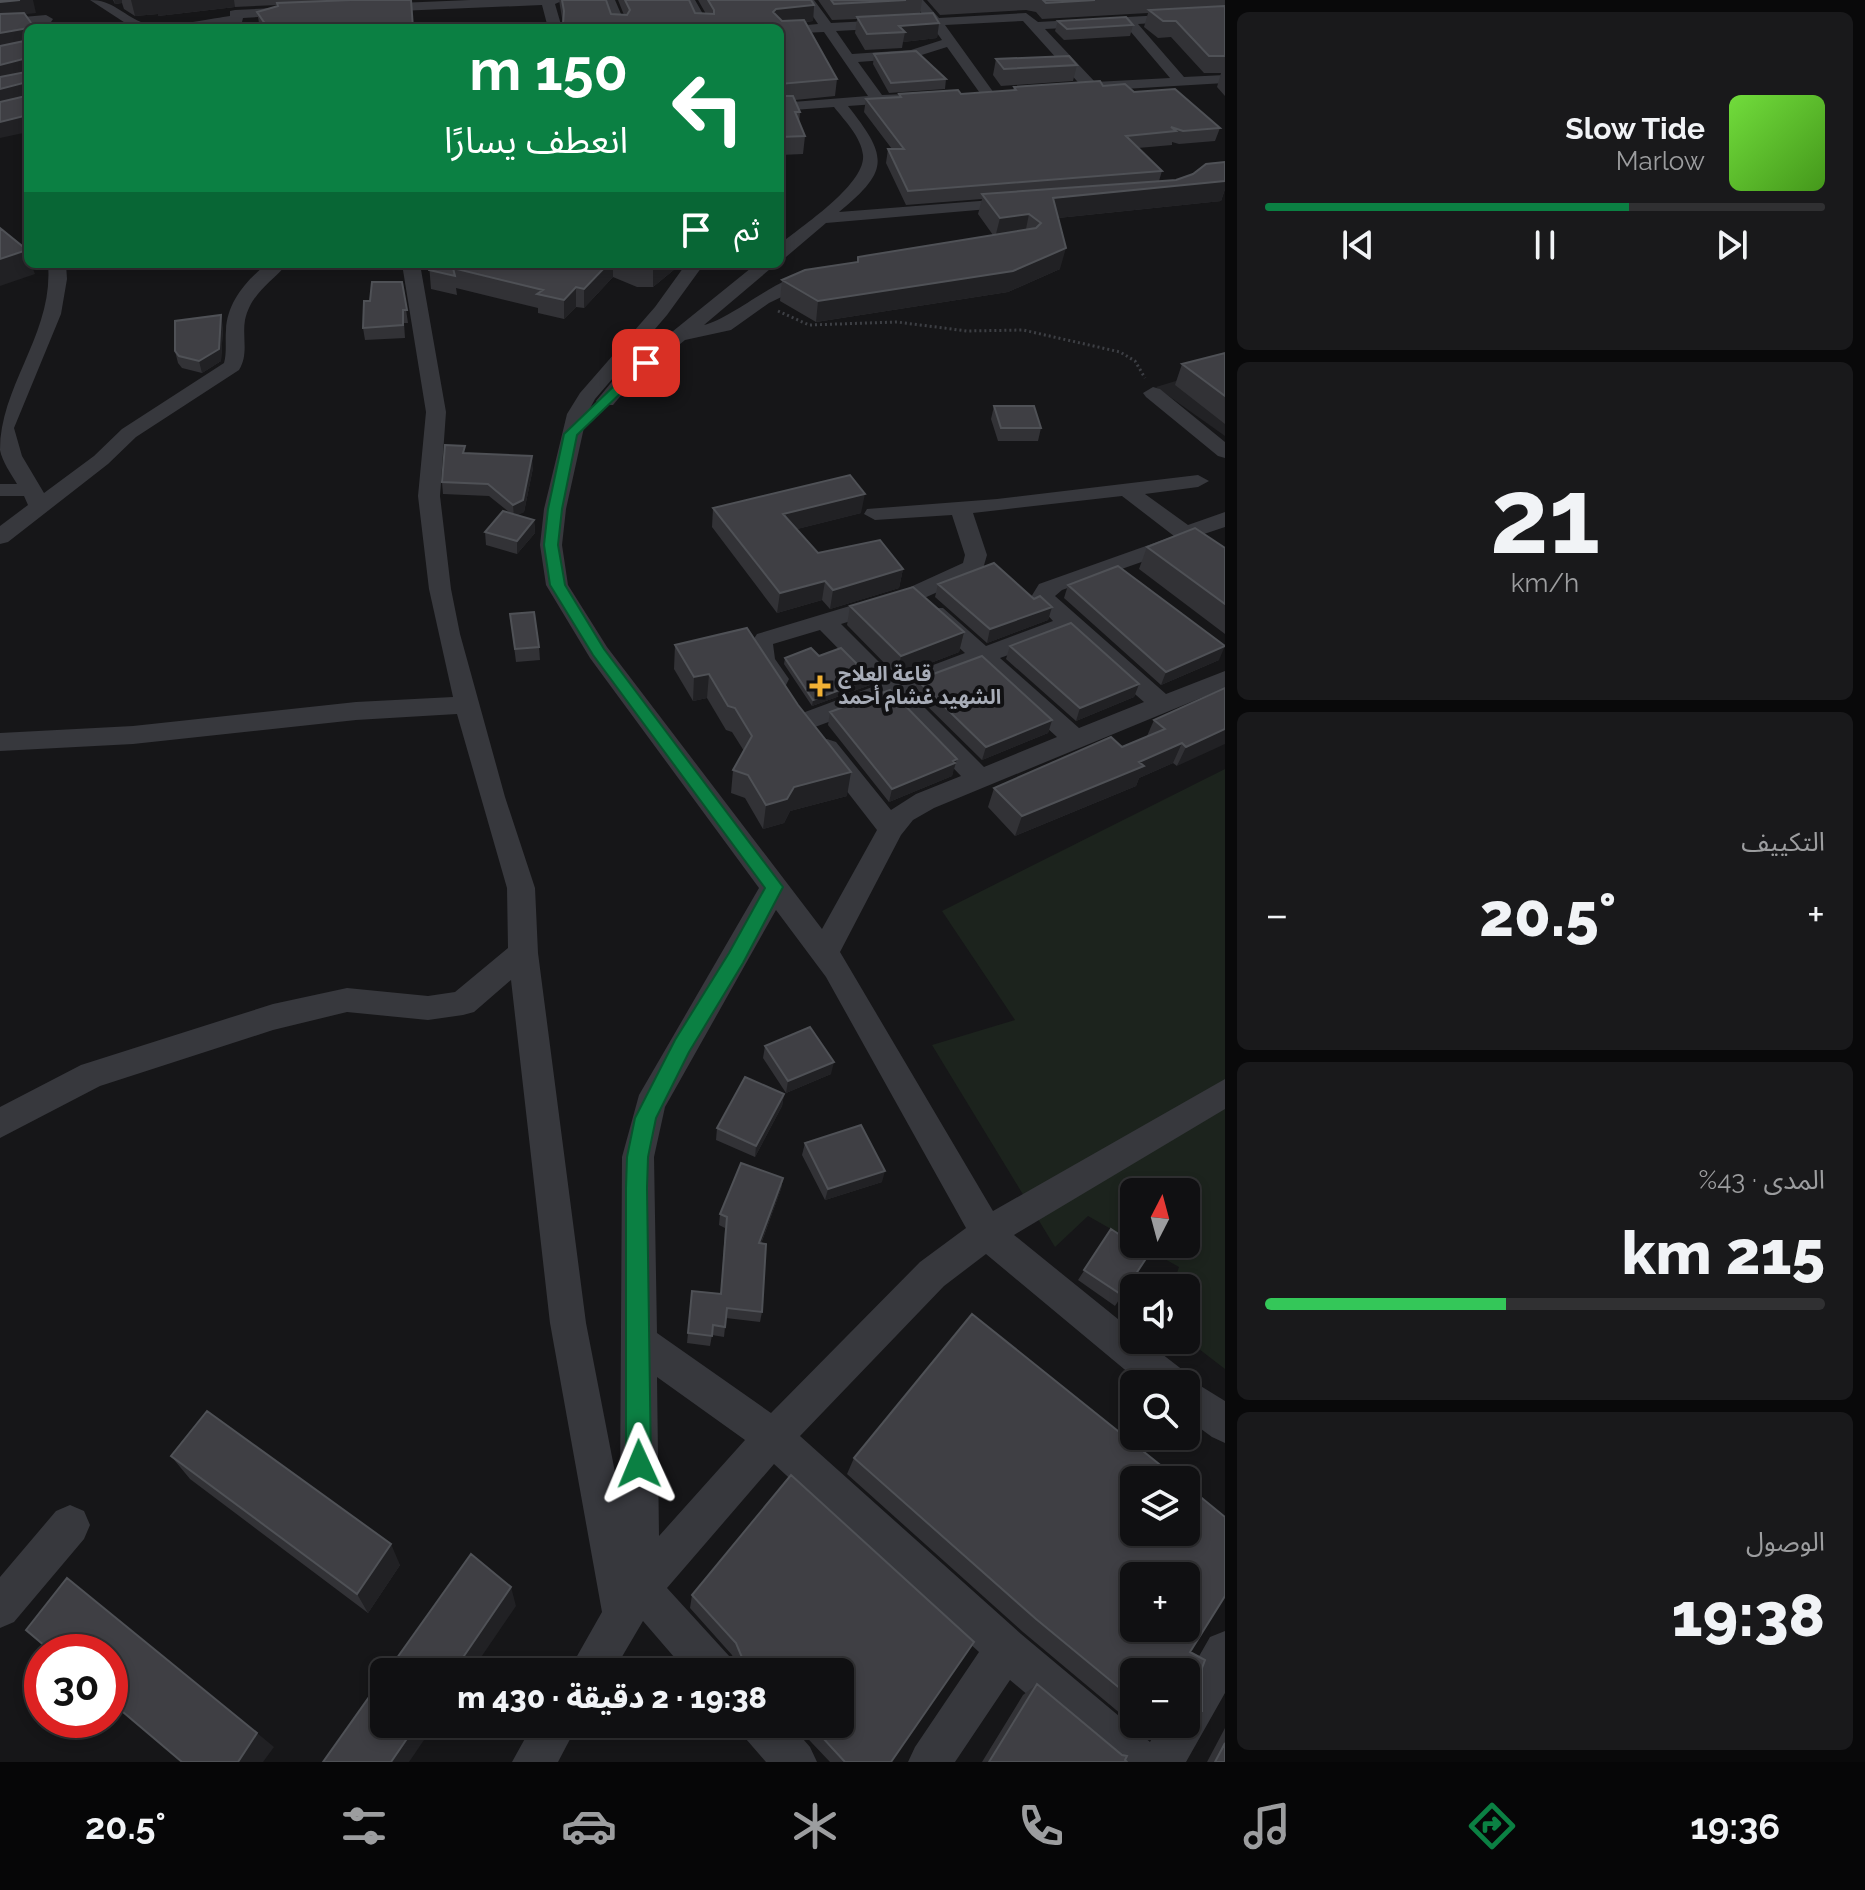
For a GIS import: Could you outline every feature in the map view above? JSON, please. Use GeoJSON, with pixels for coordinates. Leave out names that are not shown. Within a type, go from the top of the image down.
{"type":"FeatureCollection","features":[{"type":"Feature","properties":{"kind":"street"},"geometry":{"type":"LineString","coordinates":[[96,0],[136,24]]}},
{"type":"Feature","properties":{"kind":"street"},"geometry":{"type":"LineString","coordinates":[[224,0],[238,20]]}},
{"type":"Feature","properties":{"kind":"street"},"geometry":{"type":"LineString","coordinates":[[547,0],[554,24]]}},
{"type":"Feature","properties":{"kind":"street"},"geometry":{"type":"LineString","coordinates":[[359,8],[484,6],[558,0]]}},
{"type":"Feature","properties":{"kind":"street"},"geometry":{"type":"LineString","coordinates":[[609,0],[618,24]]}},
{"type":"Feature","properties":{"kind":"street"},"geometry":{"type":"LineString","coordinates":[[689,0],[702,24]]}},
{"type":"Feature","properties":{"kind":"street"},"geometry":{"type":"LineString","coordinates":[[794,0],[806,0],[851,89],[878,100],[925,97]]}},
{"type":"Feature","properties":{"kind":"street"},"geometry":{"type":"LineString","coordinates":[[794,0],[849,58],[878,100]]}},
{"type":"Feature","properties":{"kind":"street"},"geometry":{"type":"LineString","coordinates":[[916,0],[936,22],[987,93]]}},
{"type":"Feature","properties":{"kind":"street"},"geometry":{"type":"LineString","coordinates":[[1011,0],[1084,87],[1225,79]]}},
{"type":"Feature","properties":{"kind":"street"},"geometry":{"type":"LineString","coordinates":[[198,24],[312,11]]}},
{"type":"Feature","properties":{"kind":"street"},"geometry":{"type":"LineString","coordinates":[[784,30],[936,22],[1129,22],[1189,18]]}},
{"type":"Feature","properties":{"kind":"street"},"geometry":{"type":"LineString","coordinates":[[0,26],[46,19]]}},
{"type":"Feature","properties":{"kind":"street"},"geometry":{"type":"LineString","coordinates":[[1129,22],[1181,82]]}},
{"type":"Feature","properties":{"kind":"street"},"geometry":{"type":"LineString","coordinates":[[0,26],[24,29]]}},
{"type":"Feature","properties":{"kind":"street"},"geometry":{"type":"LineString","coordinates":[[849,58],[912,54],[948,42]]}},
{"type":"Feature","properties":{"kind":"street"},"geometry":{"type":"LineString","coordinates":[[784,107],[838,103],[851,89]]}},
{"type":"Feature","properties":{"kind":"street"},"geometry":{"type":"LineString","coordinates":[[784,250],[861,185],[870,164],[866,139],[838,103]]}},
{"type":"Feature","properties":{"kind":"street"},"geometry":{"type":"LineString","coordinates":[[819,219],[1043,202]]}},
{"type":"Feature","properties":{"kind":"street"},"geometry":{"type":"LineString","coordinates":[[36,498],[8,448],[4,429],[39,349],[55,300],[58,268]]}},
{"type":"Feature","properties":{"kind":"street"},"geometry":{"type":"LineString","coordinates":[[0,537],[36,498],[232,366],[236,356],[235,323],[245,297],[272,268]]}},
{"type":"Feature","properties":{"kind":"street"},"geometry":{"type":"LineString","coordinates":[[412,268],[436,412],[429,496],[440,589],[492,797],[521,888],[523,953],[568,1323],[632,1602],[698,1658]]}},
{"type":"Feature","properties":{"kind":"street"},"geometry":{"type":"LineString","coordinates":[[692,268],[661,311],[587,397],[571,434],[555,509],[551,545],[557,585],[598,652],[824,953],[987,1233],[1153,1370]]}},
{"type":"Feature","properties":{"kind":"street"},"geometry":{"type":"LineString","coordinates":[[571,434],[599,410],[622,382],[762,268]]}},
{"type":"Feature","properties":{"kind":"street"},"geometry":{"type":"LineString","coordinates":[[681,335],[724,326],[763,299],[804,280],[831,273]]}},
{"type":"Feature","properties":{"kind":"street"},"geometry":{"type":"LineString","coordinates":[[1149,386],[1225,452]]}},
{"type":"Feature","properties":{"kind":"street"},"geometry":{"type":"LineString","coordinates":[[875,514],[1128,491],[1198,481]]}},
{"type":"Feature","properties":{"kind":"street"},"geometry":{"type":"LineString","coordinates":[[0,490],[36,498]]}},
{"type":"Feature","properties":{"kind":"street"},"geometry":{"type":"LineString","coordinates":[[1128,491],[1225,563]]}},
{"type":"Feature","properties":{"kind":"street"},"geometry":{"type":"LineString","coordinates":[[891,829],[806,721],[758,649],[765,639],[914,594],[963,573],[976,564],[961,508]]}},
{"type":"Feature","properties":{"kind":"street"},"geometry":{"type":"LineString","coordinates":[[1163,705],[1045,601],[1047,589],[1225,519]]}},
{"type":"Feature","properties":{"kind":"street"},"geometry":{"type":"LineString","coordinates":[[1114,565],[1138,584]]}},
{"type":"Feature","properties":{"kind":"street"},"geometry":{"type":"LineString","coordinates":[[914,594],[1077,741]]}},
{"type":"Feature","properties":{"kind":"street"},"geometry":{"type":"LineString","coordinates":[[825,621],[979,778]]}},
{"type":"Feature","properties":{"kind":"street"},"geometry":{"type":"LineString","coordinates":[[806,721],[1069,624]]}},
{"type":"Feature","properties":{"kind":"street"},"geometry":{"type":"LineString","coordinates":[[824,953],[891,829],[911,809],[979,778],[1225,679]]}},
{"type":"Feature","properties":{"kind":"street"},"geometry":{"type":"LineString","coordinates":[[0,742],[133,735],[356,711],[468,705]]}},
{"type":"Feature","properties":{"kind":"street"},"geometry":{"type":"LineString","coordinates":[[632,1602],[637,1172],[646,1118],[682,1046],[736,958],[774,887]]}},
{"type":"Feature","properties":{"kind":"street"},"geometry":{"type":"LineString","coordinates":[[0,1124],[92,1075],[273,1017],[347,1000],[428,1008],[463,1003],[523,953]]}},
{"type":"Feature","properties":{"kind":"street"},"geometry":{"type":"LineString","coordinates":[[598,1658],[632,1602],[773,1437],[932,1274],[987,1233],[1225,1093]]}},
{"type":"Feature","properties":{"kind":"street"},"geometry":{"type":"LineString","coordinates":[[637,1341],[773,1437],[1006,1649],[1140,1762]]}},
{"type":"Feature","properties":{"kind":"street"},"geometry":{"type":"LineString","coordinates":[[1200,1405],[1225,1424]]}},
{"type":"Feature","properties":{"kind":"street"},"geometry":{"type":"LineString","coordinates":[[0,1608],[70,1525]]}},
{"type":"Feature","properties":{"kind":"street"},"geometry":{"type":"LineString","coordinates":[[930,1762],[1006,1649]]}},
{"type":"Feature","properties":{"kind":"street"},"geometry":{"type":"LineString","coordinates":[[1200,1696],[1225,1652]]}},
{"type":"Feature","properties":{"kind":"street"},"geometry":{"type":"LineString","coordinates":[[534,1762],[549,1738]]}},
{"type":"Feature","properties":{"kind":"street"},"geometry":{"type":"LineString","coordinates":[[774,1738],[795,1762]]}},
{"type":"Feature","properties":{"kind":"street"},"geometry":{"type":"LineString","coordinates":[[1162,1762],[1176,1738]]}},
{"type":"Feature","properties":{"kind":"path"},"geometry":{"type":"LineString","coordinates":[[763,299],[780,313],[809,325],[897,322],[967,331],[1023,330],[1054,336],[1120,352],[1135,361],[1149,386]]}},
{"type":"Feature","properties":{"kind":"shaded area"},"geometry":{"type":"Polygon","coordinates":[[[1225,366],[1225,436],[1156,387],[1225,366]]]}},
{"type":"Feature","properties":{"kind":"shaded area"},"geometry":{"type":"Polygon","coordinates":[[[1225,769],[1225,1369],[1200,1350],[1200,1274],[1177,1274],[1179,1267],[1163,1258],[1200,1258],[1200,1178],[1120,1178],[1120,1234],[1088,1216],[1055,1247],[932,1045],[1015,1020],[942,911],[1225,769]]]}},
{"type":"Feature","properties":{"kind":"building"},"geometry":{"type":"Polygon","coordinates":[[[411,0],[413,24],[265,24],[257,12],[278,6],[277,3],[411,0]]]}},
{"type":"Feature","properties":{"kind":"building"},"geometry":{"type":"Polygon","coordinates":[[[562,0],[606,0],[611,14],[627,15],[630,10],[625,0],[689,0],[695,13],[714,14],[708,0],[811,0],[814,5],[776,9],[773,12],[782,21],[804,20],[837,79],[784,84],[784,24],[563,24],[562,0]]]}},
{"type":"Feature","properties":{"kind":"building"},"geometry":{"type":"Polygon","coordinates":[[[831,0],[906,0],[834,4],[831,0]]]}},
{"type":"Feature","properties":{"kind":"building"},"geometry":{"type":"Polygon","coordinates":[[[1043,0],[1095,0],[1046,3],[1043,0]]]}},
{"type":"Feature","properties":{"kind":"building"},"geometry":{"type":"Polygon","coordinates":[[[1225,6],[1225,56],[1209,56],[1176,21],[1163,21],[1149,10],[1225,6]]]}},
{"type":"Feature","properties":{"kind":"building"},"geometry":{"type":"Polygon","coordinates":[[[24,13],[32,24],[24,24],[24,29],[0,33],[0,14],[24,13]]]}},
{"type":"Feature","properties":{"kind":"building"},"geometry":{"type":"Polygon","coordinates":[[[933,13],[939,23],[899,26],[905,32],[867,34],[857,17],[933,13]]]}},
{"type":"Feature","properties":{"kind":"building"},"geometry":{"type":"Polygon","coordinates":[[[1126,17],[1133,25],[1067,29],[1058,21],[1126,17]]]}},
{"type":"Feature","properties":{"kind":"building"},"geometry":{"type":"Polygon","coordinates":[[[24,41],[24,60],[0,65],[0,46],[24,41]]]}},
{"type":"Feature","properties":{"kind":"building"},"geometry":{"type":"Polygon","coordinates":[[[916,51],[946,79],[891,83],[874,54],[916,51]]]}},
{"type":"Feature","properties":{"kind":"building"},"geometry":{"type":"Polygon","coordinates":[[[1069,56],[1077,65],[1004,69],[996,59],[1069,56]]]}},
{"type":"Feature","properties":{"kind":"building"},"geometry":{"type":"Polygon","coordinates":[[[24,72],[24,84],[0,89],[0,77],[24,72]]]}},
{"type":"Feature","properties":{"kind":"building"},"geometry":{"type":"Polygon","coordinates":[[[1100,81],[1103,86],[1125,84],[1134,92],[1175,89],[1220,128],[1183,131],[1171,127],[1176,131],[1126,136],[1162,171],[908,191],[888,149],[904,149],[866,99],[958,90],[961,94],[1016,90],[1014,87],[1100,81]]]}},
{"type":"Feature","properties":{"kind":"building"},"geometry":{"type":"Polygon","coordinates":[[[24,96],[24,116],[0,122],[0,102],[24,96]]]}},
{"type":"Feature","properties":{"kind":"building"},"geometry":{"type":"Polygon","coordinates":[[[784,96],[793,96],[800,112],[795,112],[805,136],[784,137],[784,96]]]}},
{"type":"Feature","properties":{"kind":"building"},"geometry":{"type":"Polygon","coordinates":[[[1225,162],[1225,181],[1053,198],[1066,248],[1013,271],[818,301],[782,280],[805,270],[858,262],[858,257],[1036,228],[1041,223],[1029,214],[1000,218],[982,194],[1176,180],[1193,174],[1206,164],[1225,162]]]}},
{"type":"Feature","properties":{"kind":"building"},"geometry":{"type":"Polygon","coordinates":[[[0,228],[24,248],[24,251],[0,259],[0,228]]]}},
{"type":"Feature","properties":{"kind":"building"},"geometry":{"type":"Polygon","coordinates":[[[453,268],[455,276],[429,270],[453,268]]]}},
{"type":"Feature","properties":{"kind":"building"},"geometry":{"type":"Polygon","coordinates":[[[453,268],[604,268],[584,289],[576,287],[564,300],[537,294],[543,290],[453,268]]]}},
{"type":"Feature","properties":{"kind":"building"},"geometry":{"type":"Polygon","coordinates":[[[372,282],[402,282],[407,310],[403,310],[403,325],[363,328],[364,301],[370,301],[372,282]]]}},
{"type":"Feature","properties":{"kind":"building"},"geometry":{"type":"Polygon","coordinates":[[[221,315],[219,349],[199,361],[179,356],[175,351],[175,321],[221,315]]]}},
{"type":"Feature","properties":{"kind":"building"},"geometry":{"type":"Polygon","coordinates":[[[1225,353],[1225,396],[1182,364],[1225,353]]]}},
{"type":"Feature","properties":{"kind":"building"},"geometry":{"type":"Polygon","coordinates":[[[994,406],[1034,406],[1041,428],[1001,428],[994,406]]]}},
{"type":"Feature","properties":{"kind":"building"},"geometry":{"type":"Polygon","coordinates":[[[445,445],[465,446],[463,453],[532,456],[523,500],[513,505],[488,484],[442,482],[445,445]]]}},
{"type":"Feature","properties":{"kind":"building"},"geometry":{"type":"Polygon","coordinates":[[[850,475],[865,494],[783,514],[818,553],[880,540],[903,569],[833,590],[825,581],[780,593],[713,508],[850,475]]]}},
{"type":"Feature","properties":{"kind":"building"},"geometry":{"type":"Polygon","coordinates":[[[503,511],[534,520],[517,541],[485,532],[503,511]]]}},
{"type":"Feature","properties":{"kind":"building"},"geometry":{"type":"Polygon","coordinates":[[[1195,528],[1225,548],[1225,604],[1147,547],[1195,528]]]}},
{"type":"Feature","properties":{"kind":"building"},"geometry":{"type":"Polygon","coordinates":[[[994,563],[1034,599],[1040,596],[1052,607],[990,629],[938,584],[994,563]]]}},
{"type":"Feature","properties":{"kind":"building"},"geometry":{"type":"Polygon","coordinates":[[[1118,566],[1225,646],[1166,672],[1068,585],[1118,566]]]}},
{"type":"Feature","properties":{"kind":"building"},"geometry":{"type":"Polygon","coordinates":[[[913,587],[964,632],[901,656],[850,606],[913,587]]]}},
{"type":"Feature","properties":{"kind":"building"},"geometry":{"type":"Polygon","coordinates":[[[534,612],[539,647],[515,649],[510,614],[534,612]]]}},
{"type":"Feature","properties":{"kind":"building"},"geometry":{"type":"Polygon","coordinates":[[[1071,623],[1139,684],[1080,708],[1010,646],[1071,623]]]}},
{"type":"Feature","properties":{"kind":"building"},"geometry":{"type":"Polygon","coordinates":[[[747,628],[798,705],[851,772],[794,787],[787,799],[766,805],[748,775],[733,770],[752,736],[735,708],[728,706],[709,674],[694,677],[675,645],[747,628]]]}},
{"type":"Feature","properties":{"kind":"building"},"geometry":{"type":"Polygon","coordinates":[[[811,648],[819,656],[841,648],[871,678],[813,700],[785,658],[811,648]]]}},
{"type":"Feature","properties":{"kind":"building"},"geometry":{"type":"Polygon","coordinates":[[[982,656],[1052,720],[986,747],[917,680],[982,656]]]}},
{"type":"Feature","properties":{"kind":"building"},"geometry":{"type":"Polygon","coordinates":[[[1225,688],[1225,729],[1186,747],[1182,743],[1139,762],[1144,766],[1022,816],[994,788],[1111,737],[1122,747],[1165,729],[1154,720],[1225,688]]]}},
{"type":"Feature","properties":{"kind":"building"},"geometry":{"type":"Polygon","coordinates":[[[890,690],[957,759],[953,761],[955,763],[892,789],[830,712],[890,690]]]}},
{"type":"Feature","properties":{"kind":"building"},"geometry":{"type":"Polygon","coordinates":[[[810,1027],[834,1062],[788,1081],[765,1046],[810,1027]]]}},
{"type":"Feature","properties":{"kind":"building"},"geometry":{"type":"Polygon","coordinates":[[[745,1077],[784,1094],[756,1146],[717,1128],[745,1077]]]}},
{"type":"Feature","properties":{"kind":"building"},"geometry":{"type":"Polygon","coordinates":[[[861,1125],[885,1171],[828,1189],[805,1143],[861,1125]]]}},
{"type":"Feature","properties":{"kind":"building"},"geometry":{"type":"Polygon","coordinates":[[[741,1163],[783,1178],[759,1243],[766,1244],[762,1312],[727,1308],[725,1327],[713,1325],[712,1336],[688,1333],[692,1291],[721,1294],[727,1217],[720,1214],[741,1163]]]}},
{"type":"Feature","properties":{"kind":"building"},"geometry":{"type":"Polygon","coordinates":[[[1111,1229],[1120,1235],[1120,1258],[1146,1258],[1136,1274],[1120,1274],[1120,1294],[1084,1270],[1111,1229]]]}},
{"type":"Feature","properties":{"kind":"building"},"geometry":{"type":"Polygon","coordinates":[[[972,1314],[1120,1433],[1120,1450],[1142,1450],[1162,1466],[1120,1466],[1120,1546],[1200,1546],[1200,1496],[1225,1517],[1225,1596],[1200,1636],[1200,1562],[1120,1562],[1120,1642],[1196,1642],[1190,1652],[1205,1660],[1202,1668],[1202,1711],[1200,1658],[1120,1658],[1120,1688],[1036,1619],[854,1458],[972,1314]]]}},
{"type":"Feature","properties":{"kind":"building"},"geometry":{"type":"Polygon","coordinates":[[[207,1411],[391,1544],[357,1594],[171,1456],[207,1411]]]}},
{"type":"Feature","properties":{"kind":"building"},"geometry":{"type":"Polygon","coordinates":[[[791,1475],[974,1642],[891,1762],[845,1762],[823,1738],[854,1738],[854,1658],[742,1658],[736,1643],[692,1595],[791,1475]]]}},
{"type":"Feature","properties":{"kind":"building"},"geometry":{"type":"Polygon","coordinates":[[[471,1554],[511,1587],[463,1658],[397,1658],[471,1554]]]}},
{"type":"Feature","properties":{"kind":"building"},"geometry":{"type":"Polygon","coordinates":[[[67,1578],[257,1733],[238,1762],[182,1762],[128,1716],[128,1634],[31,1634],[26,1630],[67,1578]]]}},
{"type":"Feature","properties":{"kind":"building"},"geometry":{"type":"Polygon","coordinates":[[[1037,1684],[1127,1756],[1127,1762],[989,1762],[1037,1684]]]}},
{"type":"Feature","properties":{"kind":"building"},"geometry":{"type":"Polygon","coordinates":[[[370,1696],[370,1738],[407,1738],[391,1762],[323,1762],[370,1696]]]}},
{"type":"Feature","properties":{"kind":"building"},"geometry":{"type":"Polygon","coordinates":[[[1225,1743],[1225,1762],[1215,1762],[1225,1743]]]}},
{"type":"Feature","properties":{"kind":"place","name":"قاعة العلاج الشهيد غشام أحمد"},"geometry":{"type":"Point","coordinates":[820,686]}},
{"type":"Feature","properties":{"kind":"route"},"geometry":{"type":"LineString","coordinates":[[639,1464],[636,1188],[638,1157],[646,1118],[682,1046],[736,958],[774,887],[598,652],[557,585],[551,545],[562,470],[571,434],[599,410],[622,382],[646,363]]}}]}
